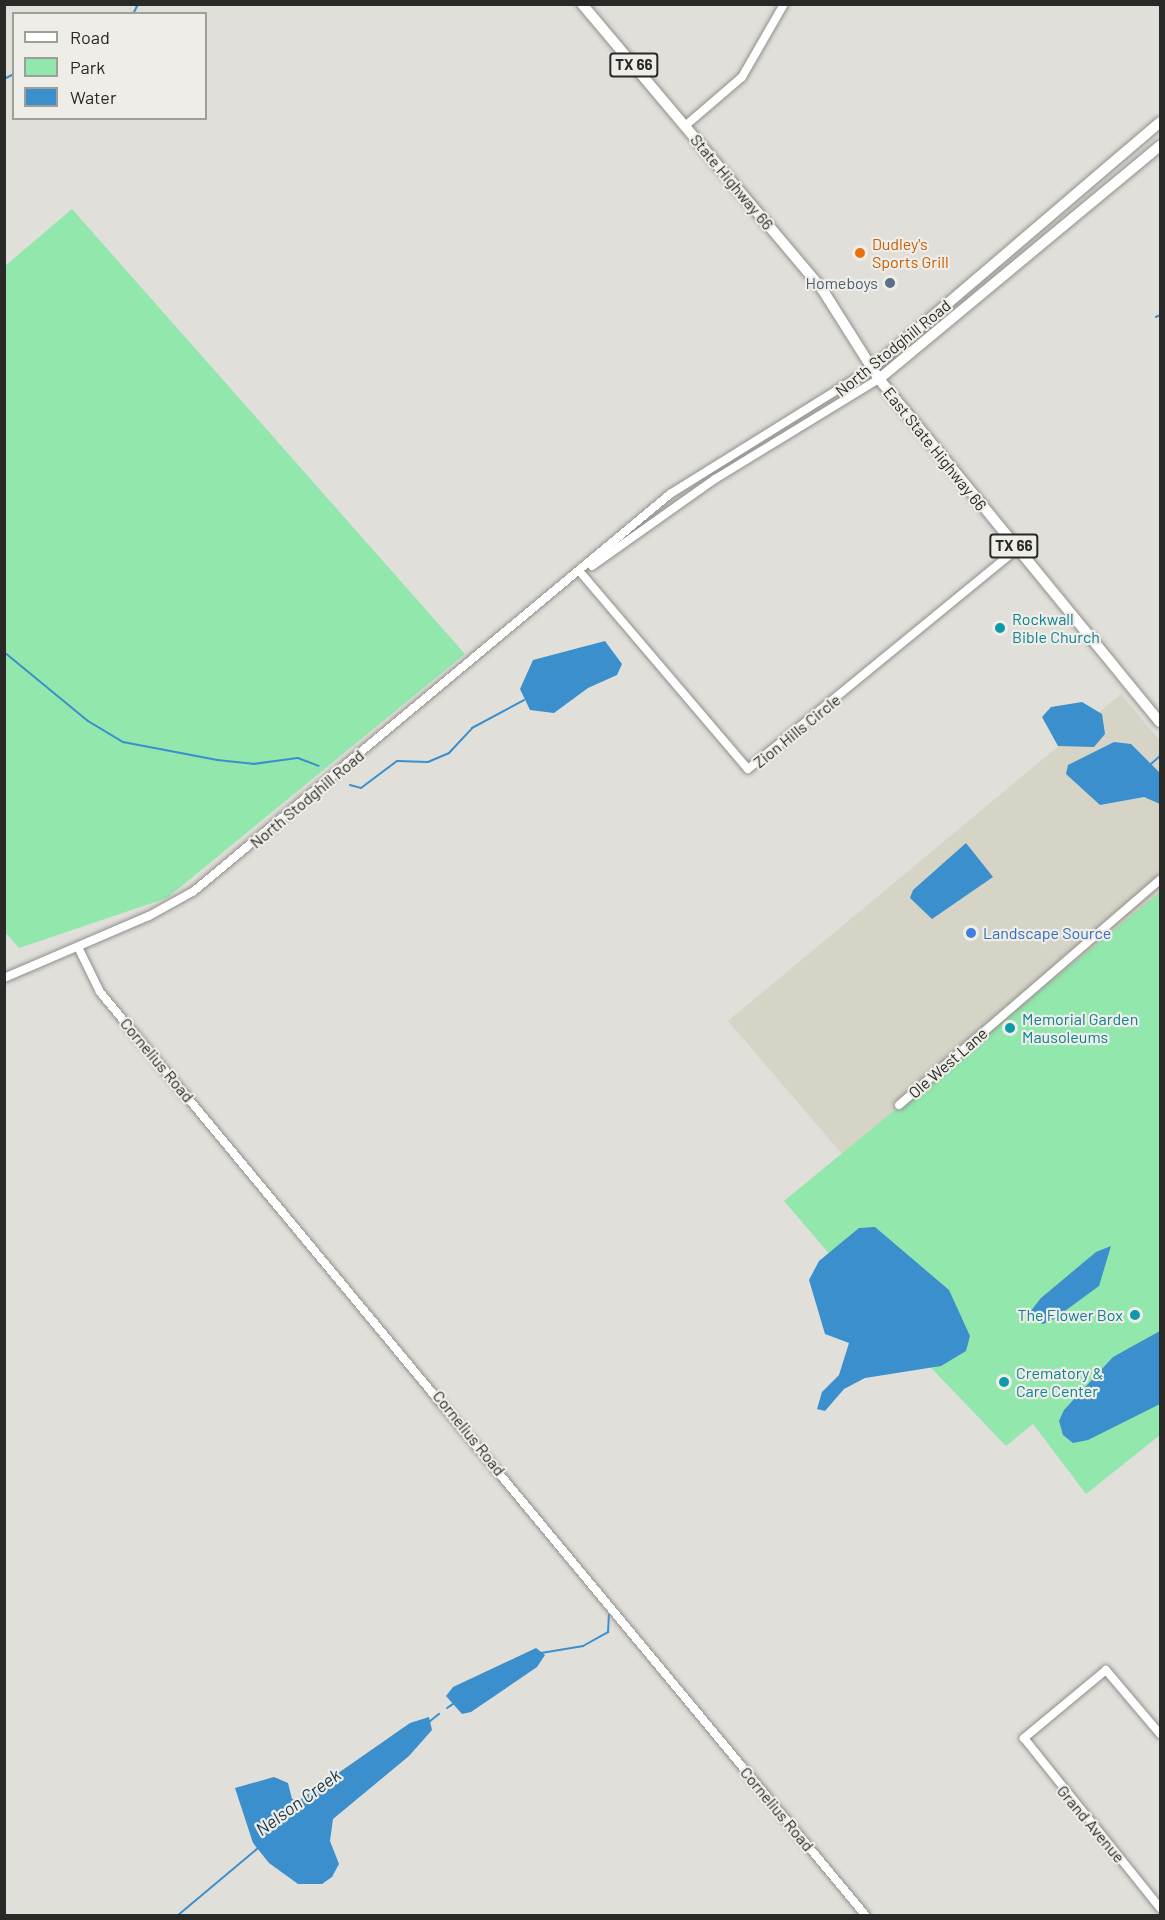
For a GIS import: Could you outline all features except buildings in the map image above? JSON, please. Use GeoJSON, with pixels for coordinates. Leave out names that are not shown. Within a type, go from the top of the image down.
{"type":"FeatureCollection","features":[{"type":"Feature","properties":{"kind":"main road","name":"State Highway 66"},"geometry":{"type":"LineString","coordinates":[[582,4],[822,289],[871,369]]}},
{"type":"Feature","properties":{"kind":"main road","name":"North Stodghill Road"},"geometry":{"type":"LineString","coordinates":[[871,369],[1161,122]]}},
{"type":"Feature","properties":{"kind":"main road","name":"North Stodghill Road"},"geometry":{"type":"LineString","coordinates":[[879,379],[1161,146]]}},
{"type":"Feature","properties":{"kind":"main road","name":"East State Highway 66"},"geometry":{"type":"LineString","coordinates":[[871,369],[1161,722]]}},
{"type":"Feature","properties":{"kind":"street"},"geometry":{"type":"LineString","coordinates":[[685,126],[742,77],[783,4]]}},
{"type":"Feature","properties":{"kind":"street","name":"North Stodghill Road"},"geometry":{"type":"LineString","coordinates":[[581,573],[610,542],[687,482],[871,369]]}},
{"type":"Feature","properties":{"kind":"street","name":"North Stodghill Road"},"geometry":{"type":"LineString","coordinates":[[4,978],[149,916],[201,886],[581,573],[715,479],[879,379]]}},
{"type":"Feature","properties":{"kind":"street","name":"Zion Hills Circle"},"geometry":{"type":"LineString","coordinates":[[581,573],[748,770],[1017,549]]}},
{"type":"Feature","properties":{"kind":"street","name":"Ole West Lane"},"geometry":{"type":"LineString","coordinates":[[899,1105],[1161,880]]}},
{"type":"Feature","properties":{"kind":"street","name":"Cornelius Road"},"geometry":{"type":"LineString","coordinates":[[78,947],[100,992],[866,1916]]}},
{"type":"Feature","properties":{"kind":"street","name":"Grand Avenue"},"geometry":{"type":"LineString","coordinates":[[1161,1734],[1106,1670],[1024,1738],[1161,1908]]}},
{"type":"Feature","properties":{"kind":"shaded area","name":"Landscape Source"},"geometry":{"type":"Polygon","coordinates":[[[1121,694],[1160,741],[1160,892],[842,1154],[728,1021],[1121,694]]]}},
{"type":"Feature","properties":{"kind":"green space"},"geometry":{"type":"Polygon","coordinates":[[[72,209],[465,654],[167,898],[19,948],[4,931],[5,266],[72,209]]]}},
{"type":"Feature","properties":{"kind":"green space"},"geometry":{"type":"Polygon","coordinates":[[[1160,892],[1160,1435],[1086,1494],[1033,1424],[1006,1446],[892,1327],[784,1201],[1160,892]]]}},
{"type":"Feature","properties":{"kind":"water"},"geometry":{"type":"Polygon","coordinates":[[[605,641],[622,664],[617,675],[588,688],[554,713],[530,710],[520,689],[533,660],[605,641]]]}},
{"type":"Feature","properties":{"kind":"water"},"geometry":{"type":"Polygon","coordinates":[[[1082,702],[1102,714],[1105,734],[1094,747],[1058,746],[1042,717],[1051,707],[1082,702]]]}},
{"type":"Feature","properties":{"kind":"water"},"geometry":{"type":"Polygon","coordinates":[[[1114,742],[1131,744],[1160,773],[1160,804],[1144,797],[1100,805],[1066,774],[1068,765],[1114,742]]]}},
{"type":"Feature","properties":{"kind":"water"},"geometry":{"type":"Polygon","coordinates":[[[966,843],[993,877],[932,919],[910,898],[913,890],[966,843]]]}},
{"type":"Feature","properties":{"kind":"water"},"geometry":{"type":"Polygon","coordinates":[[[875,1227],[949,1290],[970,1336],[966,1351],[941,1366],[865,1378],[844,1389],[825,1411],[817,1409],[822,1392],[839,1375],[849,1343],[825,1334],[809,1280],[819,1261],[859,1228],[875,1227]]]}},
{"type":"Feature","properties":{"kind":"water"},"geometry":{"type":"Polygon","coordinates":[[[1111,1246],[1099,1286],[1054,1319],[1043,1324],[1033,1320],[1030,1312],[1041,1298],[1096,1252],[1111,1246]]]}},
{"type":"Feature","properties":{"kind":"water"},"geometry":{"type":"Polygon","coordinates":[[[1160,1331],[1160,1404],[1088,1440],[1073,1443],[1063,1435],[1059,1421],[1064,1410],[1113,1357],[1160,1331]]]}},
{"type":"Feature","properties":{"kind":"water"},"geometry":{"type":"Polygon","coordinates":[[[536,1648],[545,1655],[537,1667],[471,1712],[462,1714],[446,1696],[453,1687],[536,1648]]]}},
{"type":"Feature","properties":{"kind":"water"},"geometry":{"type":"Polygon","coordinates":[[[429,1717],[432,1730],[409,1756],[333,1819],[330,1841],[339,1864],[332,1877],[322,1884],[298,1884],[269,1863],[253,1843],[235,1788],[274,1777],[288,1783],[292,1799],[301,1799],[410,1723],[429,1717]]]}},
{"type":"Feature","properties":{"kind":"waterway"},"geometry":{"type":"LineString","coordinates":[[134,12],[138,4]]}},
{"type":"Feature","properties":{"kind":"waterway"},"geometry":{"type":"LineString","coordinates":[[4,79],[12,75]]}},
{"type":"Feature","properties":{"kind":"waterway"},"geometry":{"type":"LineString","coordinates":[[1156,317],[1160,315]]}},
{"type":"Feature","properties":{"kind":"waterway"},"geometry":{"type":"LineString","coordinates":[[4,652],[88,721],[123,742],[217,760],[253,764],[298,758],[319,766]]}},
{"type":"Feature","properties":{"kind":"waterway"},"geometry":{"type":"LineString","coordinates":[[350,785],[361,788],[397,761],[428,762],[449,753],[472,728],[524,700]]}},
{"type":"Feature","properties":{"kind":"waterway"},"geometry":{"type":"LineString","coordinates":[[1151,764],[1160,756]]}},
{"type":"Feature","properties":{"kind":"waterway","name":"Nelson Creek"},"geometry":{"type":"LineString","coordinates":[[541,1653],[583,1646],[608,1632],[609,1615]]}},
{"type":"Feature","properties":{"kind":"waterway","name":"Nelson Creek"},"geometry":{"type":"LineString","coordinates":[[447,1708],[453,1704]]}},
{"type":"Feature","properties":{"kind":"waterway","name":"Nelson Creek"},"geometry":{"type":"LineString","coordinates":[[429,1722],[439,1714]]}},
{"type":"Feature","properties":{"kind":"waterway","name":"Nelson Creek"},"geometry":{"type":"LineString","coordinates":[[177,1916],[258,1848]]}},
{"type":"Feature","properties":{"kind":"place","name":"Dudley's Sports Grill"},"geometry":{"type":"Point","coordinates":[860,253]}},
{"type":"Feature","properties":{"kind":"place","name":"Homeboys"},"geometry":{"type":"Point","coordinates":[890,283]}},
{"type":"Feature","properties":{"kind":"place","name":"Rockwall Bible Church"},"geometry":{"type":"Point","coordinates":[1000,628]}},
{"type":"Feature","properties":{"kind":"place","name":"Landscape Source"},"geometry":{"type":"Point","coordinates":[971,933]}},
{"type":"Feature","properties":{"kind":"place","name":"Memorial Garden Mausoleums"},"geometry":{"type":"Point","coordinates":[1010,1028]}},
{"type":"Feature","properties":{"kind":"place","name":"The Flower Box"},"geometry":{"type":"Point","coordinates":[1135,1315]}},
{"type":"Feature","properties":{"kind":"place","name":"Crematory & Care Center"},"geometry":{"type":"Point","coordinates":[1004,1382]}}]}
